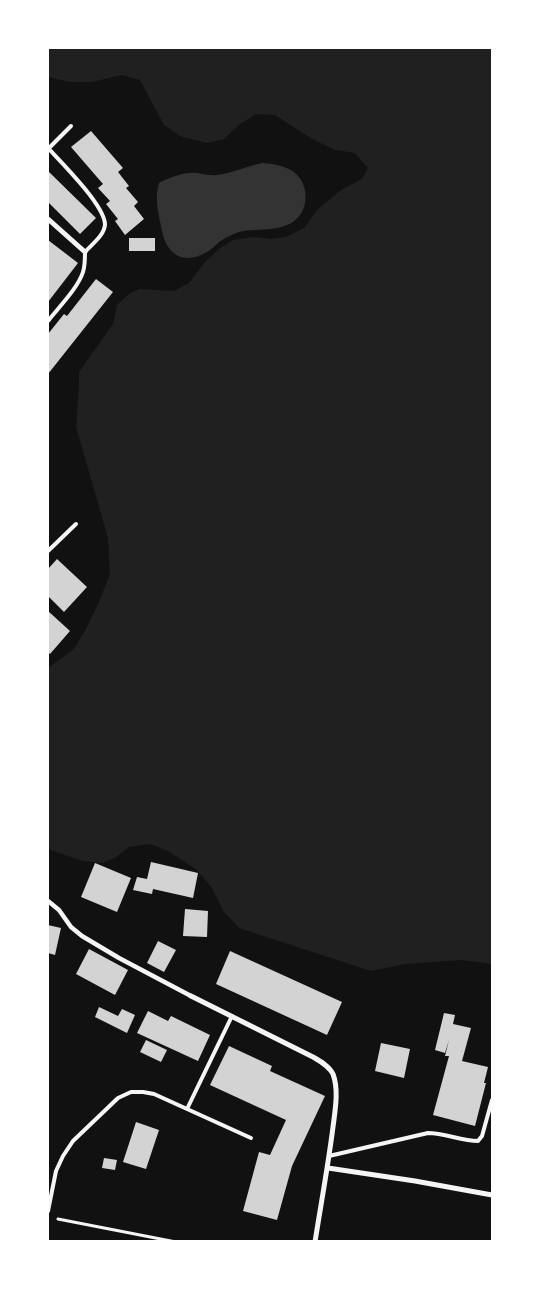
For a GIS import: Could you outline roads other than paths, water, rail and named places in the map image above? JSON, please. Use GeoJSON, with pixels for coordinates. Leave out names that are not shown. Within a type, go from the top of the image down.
{"type":"FeatureCollection","features":[{"type":"Feature","properties":{"kind":"street"},"geometry":{"type":"LineString","coordinates":[[48,219],[84,252]]}},
{"type":"Feature","properties":{"kind":"street"},"geometry":{"type":"LineString","coordinates":[[48,901],[58,910],[71,927],[82,936],[191,996],[313,1057],[327,1066],[332,1073],[336,1091],[328,1168],[315,1242]]}},
{"type":"Feature","properties":{"kind":"street"},"geometry":{"type":"LineString","coordinates":[[328,1168],[492,1195]]}},
{"type":"Feature","properties":{"kind":"lane"},"geometry":{"type":"LineString","coordinates":[[48,321],[78,283],[85,263],[84,252],[102,234],[105,224],[102,215],[87,190],[48,149],[71,126]]}},
{"type":"Feature","properties":{"kind":"lane"},"geometry":{"type":"LineString","coordinates":[[48,551],[76,524]]}},
{"type":"Feature","properties":{"kind":"lane"},"geometry":{"type":"LineString","coordinates":[[187,1109],[232,1016]]}},
{"type":"Feature","properties":{"kind":"lane"},"geometry":{"type":"LineString","coordinates":[[48,1211],[56,1172],[63,1156],[73,1141],[118,1098],[131,1092],[154,1094],[251,1138]]}},
{"type":"Feature","properties":{"kind":"lane"},"geometry":{"type":"LineString","coordinates":[[329,1156],[428,1133],[478,1141],[482,1136],[492,1100]]}}]}
